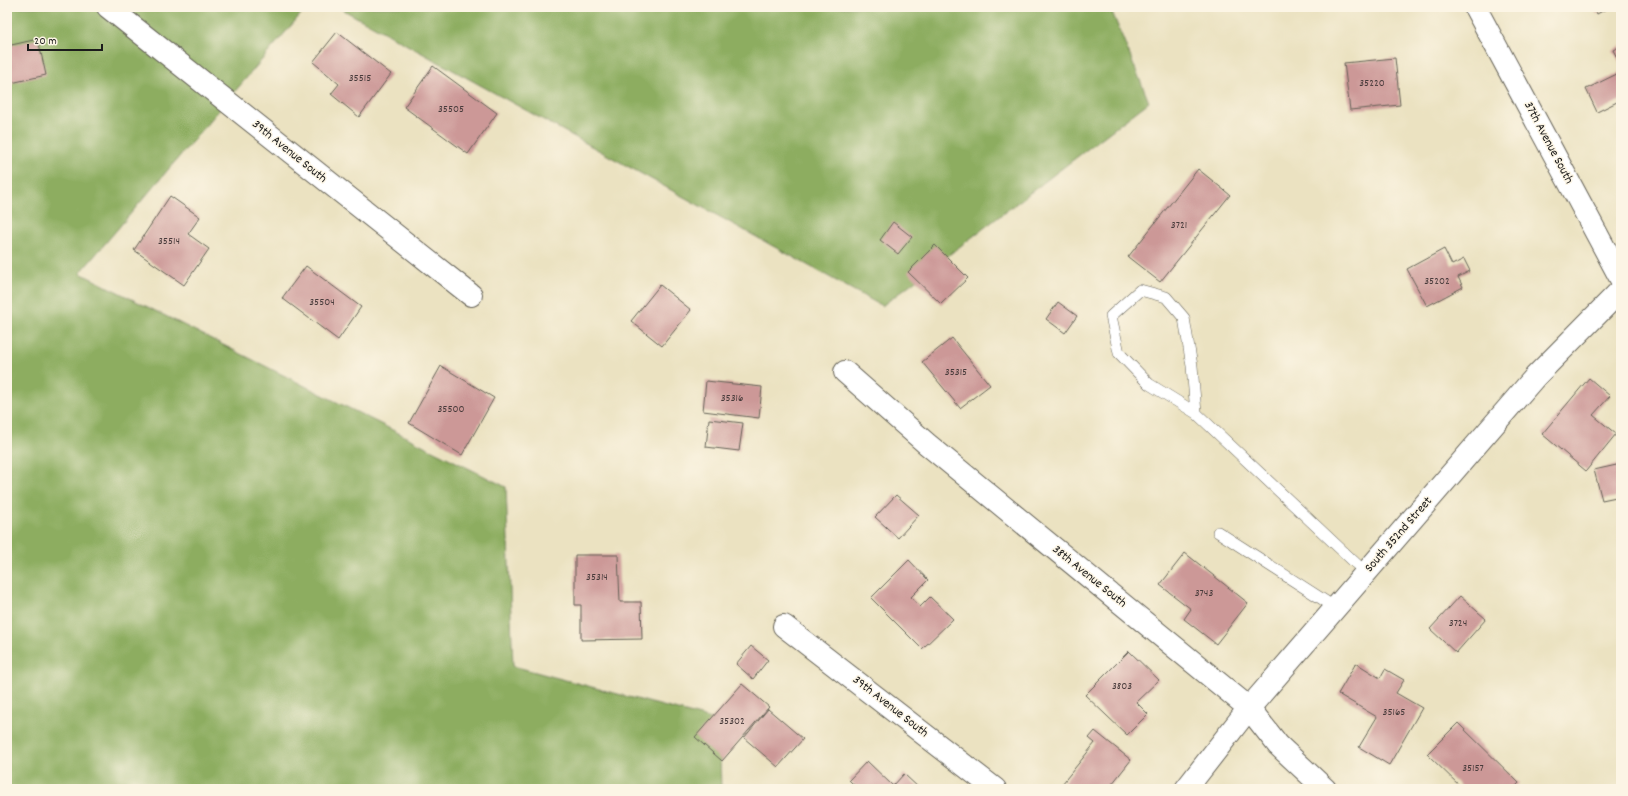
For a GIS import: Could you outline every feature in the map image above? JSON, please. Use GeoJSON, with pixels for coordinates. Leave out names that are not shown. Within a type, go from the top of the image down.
{"type":"FeatureCollection","features":[{"type":"Feature","properties":{"kind":"street","name":"39th Avenue South"},"geometry":{"type":"LineString","coordinates":[[108,7],[471,295]]}},
{"type":"Feature","properties":{"kind":"street","name":"37th Avenue South"},"geometry":{"type":"LineString","coordinates":[[1475,7],[1621,279]]}},
{"type":"Feature","properties":{"kind":"street","name":"South 352nd Street"},"geometry":{"type":"LineString","coordinates":[[1186,789],[1249,708],[1535,377],[1621,290]]}},
{"type":"Feature","properties":{"kind":"street","name":"38th Avenue South"},"geometry":{"type":"LineString","coordinates":[[845,372],[933,449],[1249,708],[1278,745],[1325,789]]}},
{"type":"Feature","properties":{"kind":"street","name":"39th Avenue South"},"geometry":{"type":"LineString","coordinates":[[784,626],[996,789]]}},
{"type":"Feature","properties":{"kind":"lane"},"geometry":{"type":"LineString","coordinates":[[1196,413],[1192,366],[1184,318],[1166,297],[1140,290],[1112,316],[1119,353],[1149,384],[1196,413],[1366,573]]}},
{"type":"Feature","properties":{"kind":"lane"},"geometry":{"type":"LineString","coordinates":[[1218,532],[1336,608]]}},
{"type":"Feature","properties":{"kind":"green space"},"geometry":{"type":"Polygon","coordinates":[[[7,7],[307,7],[80,273],[506,487],[513,666],[719,721],[721,789],[7,789],[7,7]]]}},
{"type":"Feature","properties":{"kind":"green space"},"geometry":{"type":"Polygon","coordinates":[[[338,7],[1110,7],[1149,102],[882,306],[338,7]]]}},
{"type":"Feature","properties":{"kind":"building"},"geometry":{"type":"Polygon","coordinates":[[[1593,7],[1610,7],[1597,14],[1593,7]]]}},
{"type":"Feature","properties":{"kind":"building"},"geometry":{"type":"Polygon","coordinates":[[[337,32],[391,74],[359,117],[331,94],[339,84],[313,62],[337,32]]]}},
{"type":"Feature","properties":{"kind":"building"},"geometry":{"type":"Polygon","coordinates":[[[38,39],[46,75],[7,84],[7,46],[38,39]]]}},
{"type":"Feature","properties":{"kind":"building"},"geometry":{"type":"Polygon","coordinates":[[[1621,46],[1621,65],[1613,50],[1621,46]]]}},
{"type":"Feature","properties":{"kind":"building"},"geometry":{"type":"Polygon","coordinates":[[[1395,58],[1400,105],[1350,110],[1344,63],[1395,58]]]}},
{"type":"Feature","properties":{"kind":"building"},"geometry":{"type":"Polygon","coordinates":[[[433,66],[497,113],[468,154],[404,107],[433,66]]]}},
{"type":"Feature","properties":{"kind":"building"},"geometry":{"type":"Polygon","coordinates":[[[1621,72],[1621,100],[1597,112],[1586,89],[1621,72]]]}},
{"type":"Feature","properties":{"kind":"building"},"geometry":{"type":"Polygon","coordinates":[[[1198,169],[1230,195],[1160,282],[1128,257],[1198,169]]]}},
{"type":"Feature","properties":{"kind":"building"},"geometry":{"type":"Polygon","coordinates":[[[170,196],[200,217],[188,234],[209,249],[184,285],[134,250],[170,196]]]}},
{"type":"Feature","properties":{"kind":"building"},"geometry":{"type":"Polygon","coordinates":[[[893,222],[912,237],[898,254],[880,240],[893,222]]]}},
{"type":"Feature","properties":{"kind":"building"},"geometry":{"type":"Polygon","coordinates":[[[935,245],[968,278],[941,304],[908,272],[935,245]]]}},
{"type":"Feature","properties":{"kind":"building"},"geometry":{"type":"Polygon","coordinates":[[[1444,249],[1452,265],[1464,259],[1470,271],[1458,277],[1463,287],[1427,306],[1407,269],[1444,249]]]}},
{"type":"Feature","properties":{"kind":"building"},"geometry":{"type":"Polygon","coordinates":[[[306,266],[361,307],[338,340],[282,298],[306,266]]]}},
{"type":"Feature","properties":{"kind":"building"},"geometry":{"type":"Polygon","coordinates":[[[660,285],[691,310],[662,346],[631,321],[660,285]]]}},
{"type":"Feature","properties":{"kind":"building"},"geometry":{"type":"Polygon","coordinates":[[[1058,302],[1077,316],[1065,333],[1046,319],[1058,302]]]}},
{"type":"Feature","properties":{"kind":"building"},"geometry":{"type":"Polygon","coordinates":[[[952,338],[990,385],[960,408],[922,362],[952,338]]]}},
{"type":"Feature","properties":{"kind":"building"},"geometry":{"type":"Polygon","coordinates":[[[441,366],[494,398],[462,455],[409,423],[441,366]]]}},
{"type":"Feature","properties":{"kind":"building"},"geometry":{"type":"Polygon","coordinates":[[[1589,378],[1610,396],[1593,415],[1616,434],[1586,471],[1542,434],[1589,378]]]}},
{"type":"Feature","properties":{"kind":"building"},"geometry":{"type":"Polygon","coordinates":[[[706,381],[762,387],[759,418],[703,411],[706,381]]]}},
{"type":"Feature","properties":{"kind":"building"},"geometry":{"type":"Polygon","coordinates":[[[709,419],[743,423],[739,451],[706,447],[709,419]]]}},
{"type":"Feature","properties":{"kind":"building"},"geometry":{"type":"Polygon","coordinates":[[[1621,464],[1621,496],[1602,500],[1594,470],[1621,464]]]}},
{"type":"Feature","properties":{"kind":"building"},"geometry":{"type":"Polygon","coordinates":[[[896,495],[919,515],[898,538],[875,517],[896,495]]]}},
{"type":"Feature","properties":{"kind":"building"},"geometry":{"type":"Polygon","coordinates":[[[1185,553],[1248,603],[1216,644],[1184,619],[1191,609],[1160,585],[1185,553]]]}},
{"type":"Feature","properties":{"kind":"building"},"geometry":{"type":"Polygon","coordinates":[[[575,555],[618,555],[620,602],[641,602],[642,639],[581,640],[581,605],[575,605],[575,555]]]}},
{"type":"Feature","properties":{"kind":"building"},"geometry":{"type":"Polygon","coordinates":[[[909,560],[928,580],[911,597],[920,607],[930,597],[953,619],[922,649],[871,598],[909,560]]]}},
{"type":"Feature","properties":{"kind":"building"},"geometry":{"type":"Polygon","coordinates":[[[1460,596],[1486,619],[1456,653],[1430,629],[1460,596]]]}},
{"type":"Feature","properties":{"kind":"building"},"geometry":{"type":"Polygon","coordinates":[[[751,646],[768,660],[753,679],[736,664],[751,646]]]}},
{"type":"Feature","properties":{"kind":"building"},"geometry":{"type":"Polygon","coordinates":[[[1129,651],[1159,680],[1136,702],[1148,714],[1127,735],[1085,695],[1129,651]]]}},
{"type":"Feature","properties":{"kind":"building"},"geometry":{"type":"Polygon","coordinates":[[[1356,663],[1380,678],[1385,669],[1404,680],[1396,693],[1422,708],[1389,765],[1359,747],[1377,717],[1338,694],[1356,663]]]}},
{"type":"Feature","properties":{"kind":"building"},"geometry":{"type":"Polygon","coordinates":[[[742,684],[769,707],[722,761],[695,737],[742,684]]]}},
{"type":"Feature","properties":{"kind":"building"},"geometry":{"type":"Polygon","coordinates":[[[768,709],[803,739],[778,767],[744,738],[768,709]]]}},
{"type":"Feature","properties":{"kind":"building"},"geometry":{"type":"Polygon","coordinates":[[[1458,723],[1519,783],[1513,789],[1463,789],[1427,754],[1458,723]]]}},
{"type":"Feature","properties":{"kind":"building"},"geometry":{"type":"Polygon","coordinates":[[[1095,731],[1131,760],[1108,789],[1058,789],[1095,743],[1089,738],[1095,731]]]}},
{"type":"Feature","properties":{"kind":"building"},"geometry":{"type":"Polygon","coordinates":[[[867,761],[893,786],[904,774],[920,789],[858,789],[849,780],[867,761]]]}}]}
